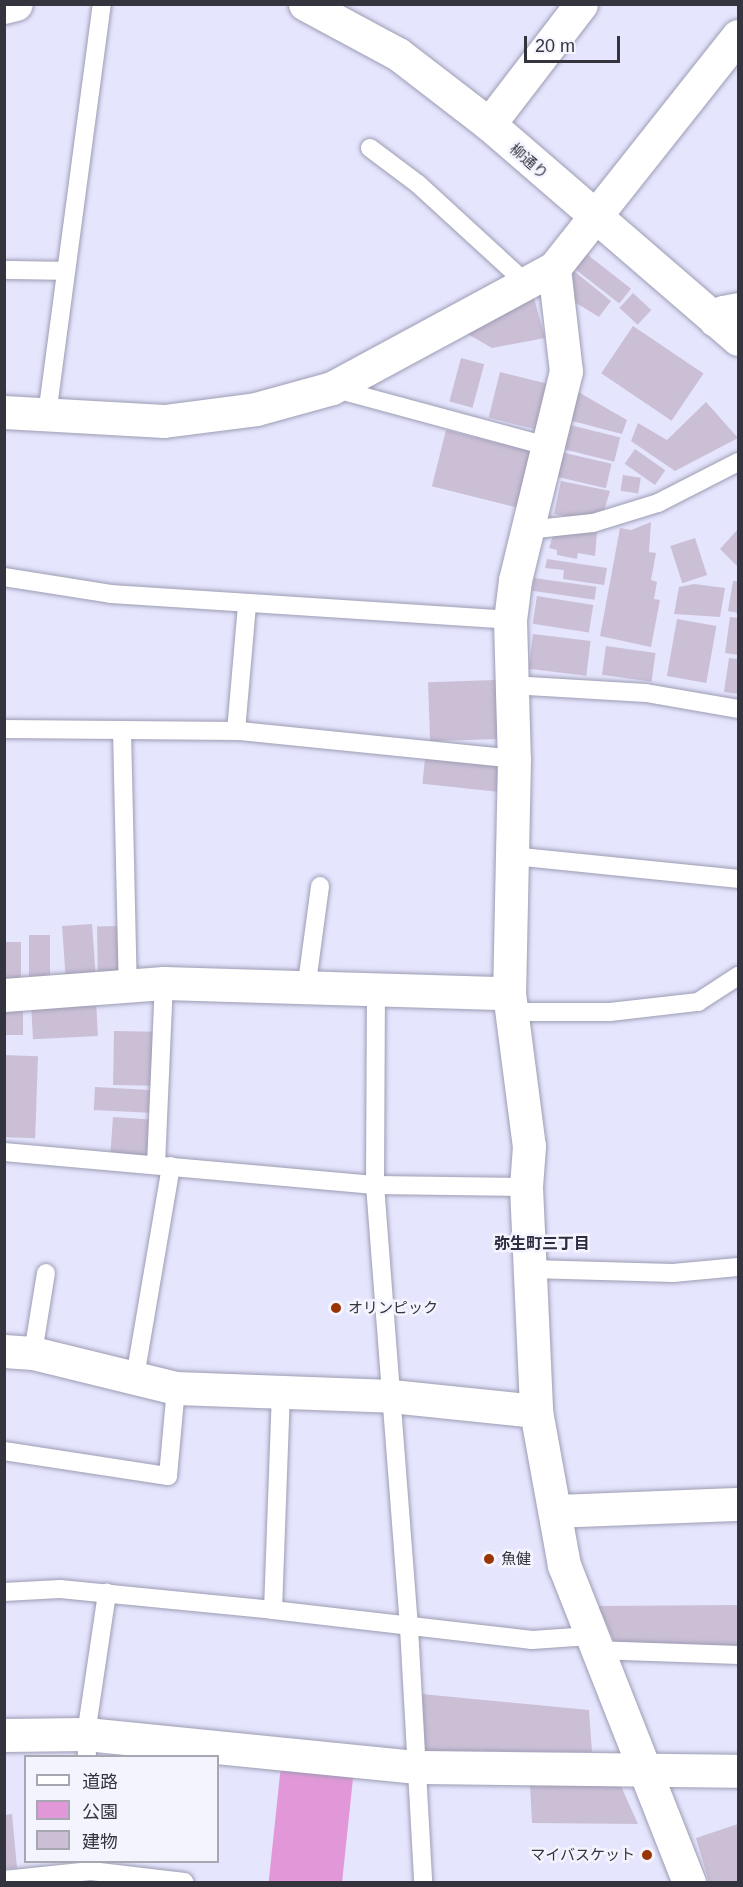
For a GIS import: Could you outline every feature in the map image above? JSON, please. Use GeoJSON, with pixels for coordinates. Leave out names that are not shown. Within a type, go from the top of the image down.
{"type":"FeatureCollection","features":[{"type":"Feature","properties":{"kind":"street"},"geometry":{"type":"LineString","coordinates":[[4,7],[16,4]]}},
{"type":"Feature","properties":{"kind":"street","name":"柳通り"},"geometry":{"type":"LineString","coordinates":[[305,4],[398,54],[489,124],[592,216],[731,323]]}},
{"type":"Feature","properties":{"kind":"street"},"geometry":{"type":"LineString","coordinates":[[489,124],[581,4]]}},
{"type":"Feature","properties":{"kind":"street"},"geometry":{"type":"LineString","coordinates":[[4,412],[165,421],[256,409],[332,388],[540,275],[592,216],[738,36]]}},
{"type":"Feature","properties":{"kind":"street"},"geometry":{"type":"LineString","coordinates":[[540,275],[566,371],[527,530],[510,620],[513,759],[511,1003],[529,1146],[526,1187],[536,1411],[564,1565],[641,1768],[689,1882]]}},
{"type":"Feature","properties":{"kind":"street"},"geometry":{"type":"LineString","coordinates":[[4,995],[164,983],[306,990],[376,989],[511,1003]]}},
{"type":"Feature","properties":{"kind":"street"},"geometry":{"type":"LineString","coordinates":[[19,1352],[177,1388],[391,1396],[536,1411]]}},
{"type":"Feature","properties":{"kind":"street"},"geometry":{"type":"LineString","coordinates":[[555,1511],[738,1504]]}},
{"type":"Feature","properties":{"kind":"street"},"geometry":{"type":"LineString","coordinates":[[4,1735],[86,1745],[417,1767],[738,1771]]}},
{"type":"Feature","properties":{"kind":"lane"},"geometry":{"type":"LineString","coordinates":[[47,415],[64,271],[102,4]]}},
{"type":"Feature","properties":{"kind":"lane"},"geometry":{"type":"LineString","coordinates":[[370,148],[540,275]]}},
{"type":"Feature","properties":{"kind":"lane"},"geometry":{"type":"LineString","coordinates":[[4,270],[64,271]]}},
{"type":"Feature","properties":{"kind":"lane"},"geometry":{"type":"LineString","coordinates":[[332,388],[548,446]]}},
{"type":"Feature","properties":{"kind":"lane"},"geometry":{"type":"LineString","coordinates":[[527,530],[593,523],[658,503],[734,470]]}},
{"type":"Feature","properties":{"kind":"lane"},"geometry":{"type":"LineString","coordinates":[[4,578],[111,594],[510,620]]}},
{"type":"Feature","properties":{"kind":"lane"},"geometry":{"type":"LineString","coordinates":[[236,731],[247,604]]}},
{"type":"Feature","properties":{"kind":"lane"},"geometry":{"type":"LineString","coordinates":[[511,685],[646,693],[738,709]]}},
{"type":"Feature","properties":{"kind":"lane"},"geometry":{"type":"LineString","coordinates":[[4,729],[236,731],[513,759]]}},
{"type":"Feature","properties":{"kind":"lane"},"geometry":{"type":"LineString","coordinates":[[122,730],[129,985]]}},
{"type":"Feature","properties":{"kind":"lane"},"geometry":{"type":"LineString","coordinates":[[513,856],[738,879]]}},
{"type":"Feature","properties":{"kind":"lane"},"geometry":{"type":"LineString","coordinates":[[306,990],[320,886]]}},
{"type":"Feature","properties":{"kind":"lane"},"geometry":{"type":"LineString","coordinates":[[511,1003],[610,1012],[698,1002],[738,976]]}},
{"type":"Feature","properties":{"kind":"lane"},"geometry":{"type":"LineString","coordinates":[[135,1377],[164,1166],[164,983]]}},
{"type":"Feature","properties":{"kind":"lane"},"geometry":{"type":"LineString","coordinates":[[376,989],[375,1185],[409,1629],[423,1882]]}},
{"type":"Feature","properties":{"kind":"lane"},"geometry":{"type":"LineString","coordinates":[[4,1152],[375,1185],[526,1187]]}},
{"type":"Feature","properties":{"kind":"lane"},"geometry":{"type":"LineString","coordinates":[[530,1269],[673,1273],[738,1267]]}},
{"type":"Feature","properties":{"kind":"lane"},"geometry":{"type":"LineString","coordinates":[[19,1352],[46,1272]]}},
{"type":"Feature","properties":{"kind":"lane"},"geometry":{"type":"LineString","coordinates":[[4,1451],[168,1476],[177,1388]]}},
{"type":"Feature","properties":{"kind":"lane"},"geometry":{"type":"LineString","coordinates":[[273,1610],[281,1392]]}},
{"type":"Feature","properties":{"kind":"lane"},"geometry":{"type":"LineString","coordinates":[[4,1592],[60,1589],[107,1593],[273,1610],[409,1629],[738,1656]]}},
{"type":"Feature","properties":{"kind":"lane"},"geometry":{"type":"LineString","coordinates":[[86,1745],[107,1593]]}},
{"type":"Feature","properties":{"kind":"lane"},"geometry":{"type":"LineString","coordinates":[[4,1880],[92,1872],[184,1882]]}},
{"type":"Feature","properties":{"kind":"green space"},"geometry":{"type":"Polygon","coordinates":[[[281,1765],[354,1773],[342,1882],[269,1881],[281,1765]]]}},
{"type":"Feature","properties":{"kind":"building"},"geometry":{"type":"Polygon","coordinates":[[[579,248],[631,289],[619,304],[567,263],[579,248]]]}},
{"type":"Feature","properties":{"kind":"building"},"geometry":{"type":"Polygon","coordinates":[[[570,268],[611,301],[599,317],[568,298],[570,268]]]}},
{"type":"Feature","properties":{"kind":"building"},"geometry":{"type":"Polygon","coordinates":[[[633,293],[651,310],[638,325],[619,308],[633,293]]]}},
{"type":"Feature","properties":{"kind":"building"},"geometry":{"type":"Polygon","coordinates":[[[534,298],[545,338],[492,348],[464,332],[534,298]]]}},
{"type":"Feature","properties":{"kind":"building"},"geometry":{"type":"Polygon","coordinates":[[[633,326],[703,374],[672,421],[601,373],[633,326]]]}},
{"type":"Feature","properties":{"kind":"building"},"geometry":{"type":"Polygon","coordinates":[[[461,358],[484,364],[473,408],[449,401],[461,358]]]}},
{"type":"Feature","properties":{"kind":"building"},"geometry":{"type":"Polygon","coordinates":[[[500,372],[549,384],[537,430],[489,418],[500,372]]]}},
{"type":"Feature","properties":{"kind":"building"},"geometry":{"type":"Polygon","coordinates":[[[573,389],[627,420],[622,434],[565,419],[573,389]]]}},
{"type":"Feature","properties":{"kind":"building"},"geometry":{"type":"Polygon","coordinates":[[[706,402],[738,438],[675,471],[631,441],[638,423],[667,440],[706,402]]]}},
{"type":"Feature","properties":{"kind":"building"},"geometry":{"type":"Polygon","coordinates":[[[562,423],[620,438],[614,462],[556,447],[562,423]]]}},
{"type":"Feature","properties":{"kind":"building"},"geometry":{"type":"Polygon","coordinates":[[[446,430],[531,451],[517,508],[432,486],[446,430]]]}},
{"type":"Feature","properties":{"kind":"building"},"geometry":{"type":"Polygon","coordinates":[[[635,449],[665,470],[655,485],[625,464],[635,449]]]}},
{"type":"Feature","properties":{"kind":"building"},"geometry":{"type":"Polygon","coordinates":[[[556,451],[612,464],[606,488],[550,475],[556,451]]]}},
{"type":"Feature","properties":{"kind":"building"},"geometry":{"type":"Polygon","coordinates":[[[623,475],[641,478],[638,494],[620,491],[623,475]]]}},
{"type":"Feature","properties":{"kind":"building"},"geometry":{"type":"Polygon","coordinates":[[[561,481],[610,491],[604,511],[574,518],[554,514],[561,481]]]}},
{"type":"Feature","properties":{"kind":"building"},"geometry":{"type":"Polygon","coordinates":[[[651,522],[649,552],[656,553],[651,580],[657,582],[654,599],[660,600],[651,647],[600,636],[620,528],[631,530],[651,522]]]}},
{"type":"Feature","properties":{"kind":"building"},"geometry":{"type":"Polygon","coordinates":[[[738,529],[738,567],[720,549],[738,529]]]}},
{"type":"Feature","properties":{"kind":"building"},"geometry":{"type":"Polygon","coordinates":[[[597,531],[595,556],[578,553],[577,559],[557,555],[557,550],[549,548],[553,536],[597,531]]]}},
{"type":"Feature","properties":{"kind":"building"},"geometry":{"type":"Polygon","coordinates":[[[695,538],[707,575],[682,583],[670,546],[695,538]]]}},
{"type":"Feature","properties":{"kind":"building"},"geometry":{"type":"Polygon","coordinates":[[[547,559],[607,568],[604,585],[563,579],[564,570],[545,568],[547,559]]]}},
{"type":"Feature","properties":{"kind":"building"},"geometry":{"type":"Polygon","coordinates":[[[534,578],[596,587],[595,600],[532,591],[534,578]]]}},
{"type":"Feature","properties":{"kind":"building"},"geometry":{"type":"Polygon","coordinates":[[[733,581],[738,581],[738,613],[728,611],[733,581]]]}},
{"type":"Feature","properties":{"kind":"building"},"geometry":{"type":"Polygon","coordinates":[[[694,584],[725,588],[720,617],[674,614],[679,587],[694,584]]]}},
{"type":"Feature","properties":{"kind":"building"},"geometry":{"type":"Polygon","coordinates":[[[537,596],[593,605],[589,633],[533,624],[537,596]]]}},
{"type":"Feature","properties":{"kind":"building"},"geometry":{"type":"Polygon","coordinates":[[[730,617],[738,618],[738,655],[725,653],[730,617]]]}},
{"type":"Feature","properties":{"kind":"building"},"geometry":{"type":"Polygon","coordinates":[[[677,619],[716,626],[706,683],[667,676],[677,619]]]}},
{"type":"Feature","properties":{"kind":"building"},"geometry":{"type":"Polygon","coordinates":[[[533,634],[591,641],[586,676],[529,669],[533,634]]]}},
{"type":"Feature","properties":{"kind":"building"},"geometry":{"type":"Polygon","coordinates":[[[606,646],[656,653],[651,682],[602,675],[606,646]]]}},
{"type":"Feature","properties":{"kind":"building"},"geometry":{"type":"Polygon","coordinates":[[[729,658],[738,659],[738,694],[724,692],[729,658]]]}},
{"type":"Feature","properties":{"kind":"building"},"geometry":{"type":"Polygon","coordinates":[[[496,680],[498,739],[430,741],[428,682],[496,680]]]}},
{"type":"Feature","properties":{"kind":"building"},"geometry":{"type":"Polygon","coordinates":[[[425,759],[505,767],[502,792],[422,784],[425,759]]]}},
{"type":"Feature","properties":{"kind":"building"},"geometry":{"type":"Polygon","coordinates":[[[92,924],[95,973],[65,975],[62,926],[92,924]]]}},
{"type":"Feature","properties":{"kind":"building"},"geometry":{"type":"Polygon","coordinates":[[[97,926],[119,926],[120,975],[98,975],[97,926]]]}},
{"type":"Feature","properties":{"kind":"building"},"geometry":{"type":"Polygon","coordinates":[[[29,935],[50,935],[50,981],[29,981],[29,935]]]}},
{"type":"Feature","properties":{"kind":"building"},"geometry":{"type":"Polygon","coordinates":[[[4,942],[21,942],[21,984],[4,984],[4,942]]]}},
{"type":"Feature","properties":{"kind":"building"},"geometry":{"type":"Polygon","coordinates":[[[96,1000],[98,1036],[33,1039],[31,1003],[96,1000]]]}},
{"type":"Feature","properties":{"kind":"building"},"geometry":{"type":"Polygon","coordinates":[[[4,1011],[23,1011],[23,1035],[4,1035],[4,1011]]]}},
{"type":"Feature","properties":{"kind":"building"},"geometry":{"type":"Polygon","coordinates":[[[114,1031],[158,1032],[157,1086],[113,1085],[114,1031]]]}},
{"type":"Feature","properties":{"kind":"building"},"geometry":{"type":"Polygon","coordinates":[[[4,1055],[38,1056],[35,1138],[4,1137],[4,1055]]]}},
{"type":"Feature","properties":{"kind":"building"},"geometry":{"type":"Polygon","coordinates":[[[95,1087],[150,1090],[149,1113],[94,1110],[95,1087]]]}},
{"type":"Feature","properties":{"kind":"building"},"geometry":{"type":"Polygon","coordinates":[[[113,1117],[154,1120],[151,1156],[110,1153],[113,1117]]]}},
{"type":"Feature","properties":{"kind":"building"},"geometry":{"type":"Polygon","coordinates":[[[738,1605],[738,1646],[615,1643],[598,1606],[738,1605]]]}},
{"type":"Feature","properties":{"kind":"building"},"geometry":{"type":"Polygon","coordinates":[[[422,1694],[589,1710],[592,1752],[422,1751],[422,1694]]]}},
{"type":"Feature","properties":{"kind":"building"},"geometry":{"type":"Polygon","coordinates":[[[530,1784],[620,1784],[638,1824],[532,1823],[530,1784]]]}},
{"type":"Feature","properties":{"kind":"building"},"geometry":{"type":"Polygon","coordinates":[[[12,1814],[17,1868],[4,1869],[4,1815],[12,1814]]]}},
{"type":"Feature","properties":{"kind":"building"},"geometry":{"type":"Polygon","coordinates":[[[738,1824],[738,1882],[709,1882],[696,1838],[738,1824]]]}},
{"type":"Feature","properties":{"kind":"place","name":"オリンピック"},"geometry":{"type":"Point","coordinates":[336,1308]}},
{"type":"Feature","properties":{"kind":"place","name":"魚健"},"geometry":{"type":"Point","coordinates":[489,1559]}},
{"type":"Feature","properties":{"kind":"place","name":"マイバスケット"},"geometry":{"type":"Point","coordinates":[647,1855]}},
{"type":"Feature","properties":{"kind":"district","name":"弥生町三丁目"},"geometry":{"type":"Point","coordinates":[542,1244]}}]}
